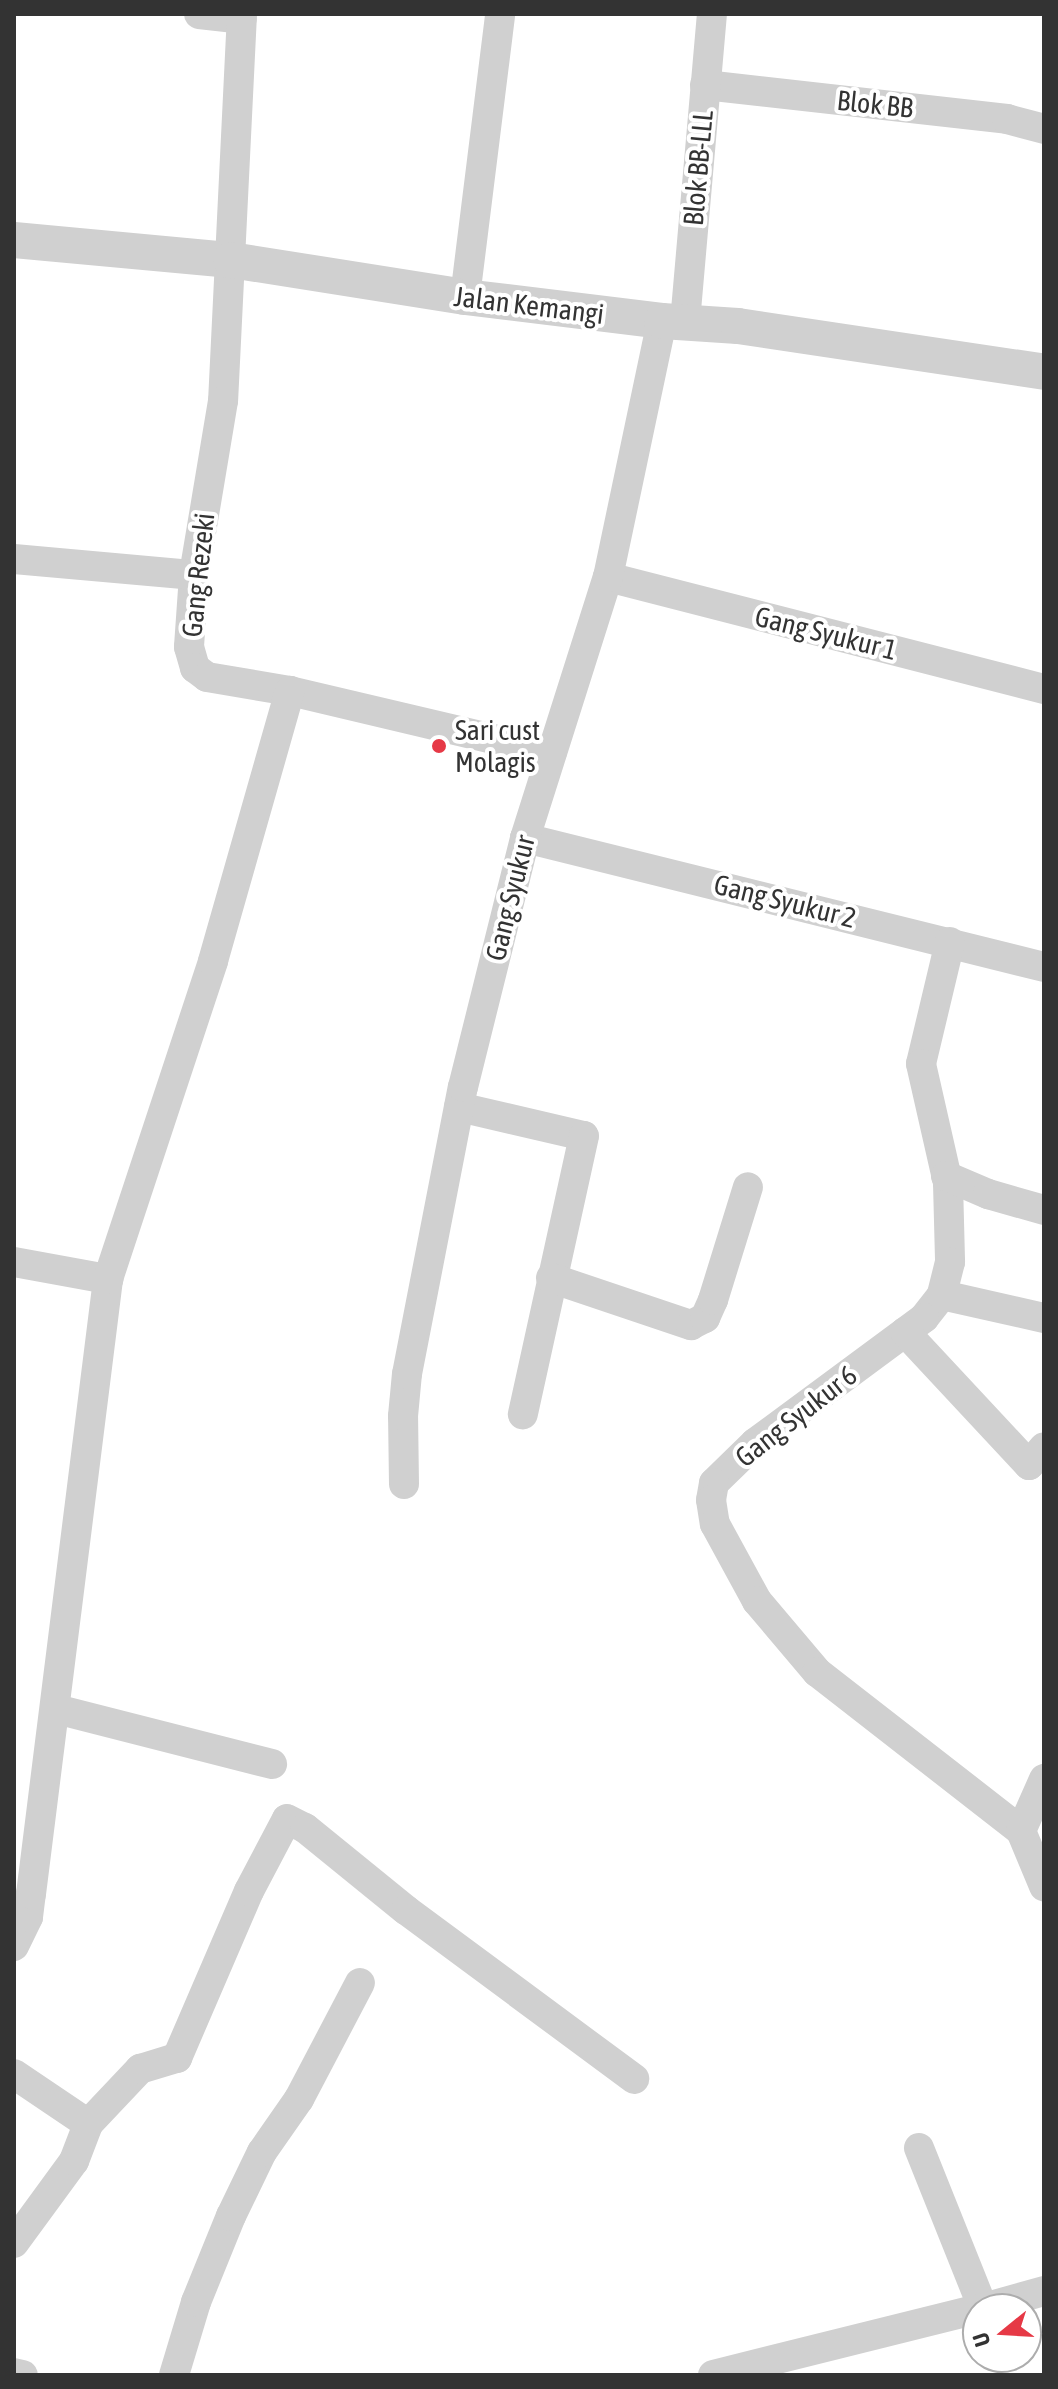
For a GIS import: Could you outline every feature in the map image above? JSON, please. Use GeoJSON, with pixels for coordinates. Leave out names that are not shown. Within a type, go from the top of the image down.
{"type":"FeatureCollection","features":[{"type":"Feature","properties":{"kind":"street"},"geometry":{"type":"LineString","coordinates":[[199,14],[242,17]]}},
{"type":"Feature","properties":{"kind":"street"},"geometry":{"type":"LineString","coordinates":[[465,297],[500,14]]}},
{"type":"Feature","properties":{"kind":"street","name":"Blok BB-LLL"},"geometry":{"type":"LineString","coordinates":[[673,322],[712,14]]}},
{"type":"Feature","properties":{"kind":"street","name":"Gang Rezeki"},"geometry":{"type":"LineString","coordinates":[[242,17],[223,401],[194,575],[189,647],[195,668],[207,677],[290,691],[552,753]]}},
{"type":"Feature","properties":{"kind":"street","name":"Blok BB"},"geometry":{"type":"LineString","coordinates":[[705,85],[1007,119],[1044,129]]}},
{"type":"Feature","properties":{"kind":"street","name":"Jalan Kemangi"},"geometry":{"type":"LineString","coordinates":[[14,240],[231,260],[465,297],[673,322],[738,326],[1044,372]]}},
{"type":"Feature","properties":{"kind":"street","name":"Gang Syukur"},"geometry":{"type":"LineString","coordinates":[[404,1484],[403,1416],[407,1374],[459,1107],[525,838],[608,577],[673,322]]}},
{"type":"Feature","properties":{"kind":"street"},"geometry":{"type":"LineString","coordinates":[[14,559],[194,575]]}},
{"type":"Feature","properties":{"kind":"street","name":"Gang Syukur 1"},"geometry":{"type":"LineString","coordinates":[[608,577],[1044,689]]}},
{"type":"Feature","properties":{"kind":"street"},"geometry":{"type":"LineString","coordinates":[[14,1946],[28,1917],[108,1279],[213,961],[290,691]]}},
{"type":"Feature","properties":{"kind":"street","name":"Gang Syukur 2"},"geometry":{"type":"LineString","coordinates":[[525,838],[1044,967]]}},
{"type":"Feature","properties":{"kind":"street"},"geometry":{"type":"LineString","coordinates":[[950,942],[921,1064],[946,1176],[950,1262],[942,1295],[1044,1318]]}},
{"type":"Feature","properties":{"kind":"street"},"geometry":{"type":"LineString","coordinates":[[459,1107],[584,1136],[523,1414]]}},
{"type":"Feature","properties":{"kind":"street"},"geometry":{"type":"LineString","coordinates":[[946,1176],[988,1194],[1044,1210]]}},
{"type":"Feature","properties":{"kind":"street"},"geometry":{"type":"LineString","coordinates":[[551,1278],[691,1325],[705,1318],[748,1187]]}},
{"type":"Feature","properties":{"kind":"street"},"geometry":{"type":"LineString","coordinates":[[14,1262],[108,1279]]}},
{"type":"Feature","properties":{"kind":"street","name":"Gang Syukur 6"},"geometry":{"type":"LineString","coordinates":[[942,1295],[924,1318],[755,1443],[714,1483],[711,1500],[715,1524],[757,1601],[817,1672],[1021,1831],[1044,1886]]}},
{"type":"Feature","properties":{"kind":"street"},"geometry":{"type":"LineString","coordinates":[[905,1332],[1029,1465],[1044,1447]]}},
{"type":"Feature","properties":{"kind":"street"},"geometry":{"type":"LineString","coordinates":[[56,1709],[272,1764]]}},
{"type":"Feature","properties":{"kind":"street"},"geometry":{"type":"LineString","coordinates":[[1021,1831],[1044,1779]]}},
{"type":"Feature","properties":{"kind":"street"},"geometry":{"type":"LineString","coordinates":[[14,2243],[74,2161],[88,2124],[140,2069],[177,2058],[249,1891],[287,1819],[305,1828],[406,1910],[634,2079]]}},
{"type":"Feature","properties":{"kind":"street"},"geometry":{"type":"LineString","coordinates":[[174,2375],[196,2302],[237,2203],[262,2152],[299,2099],[360,1983]]}},
{"type":"Feature","properties":{"kind":"street"},"geometry":{"type":"LineString","coordinates":[[14,2074],[88,2124]]}},
{"type":"Feature","properties":{"kind":"street"},"geometry":{"type":"LineString","coordinates":[[919,2148],[974,2293]]}},
{"type":"Feature","properties":{"kind":"street"},"geometry":{"type":"LineString","coordinates":[[713,2375],[962,2313]]}},
{"type":"Feature","properties":{"kind":"street"},"geometry":{"type":"LineString","coordinates":[[14,2373],[23,2375]]}},
{"type":"Feature","properties":{"kind":"place","name":"Sari cust Molagis"},"geometry":{"type":"Point","coordinates":[439,746]}}]}
